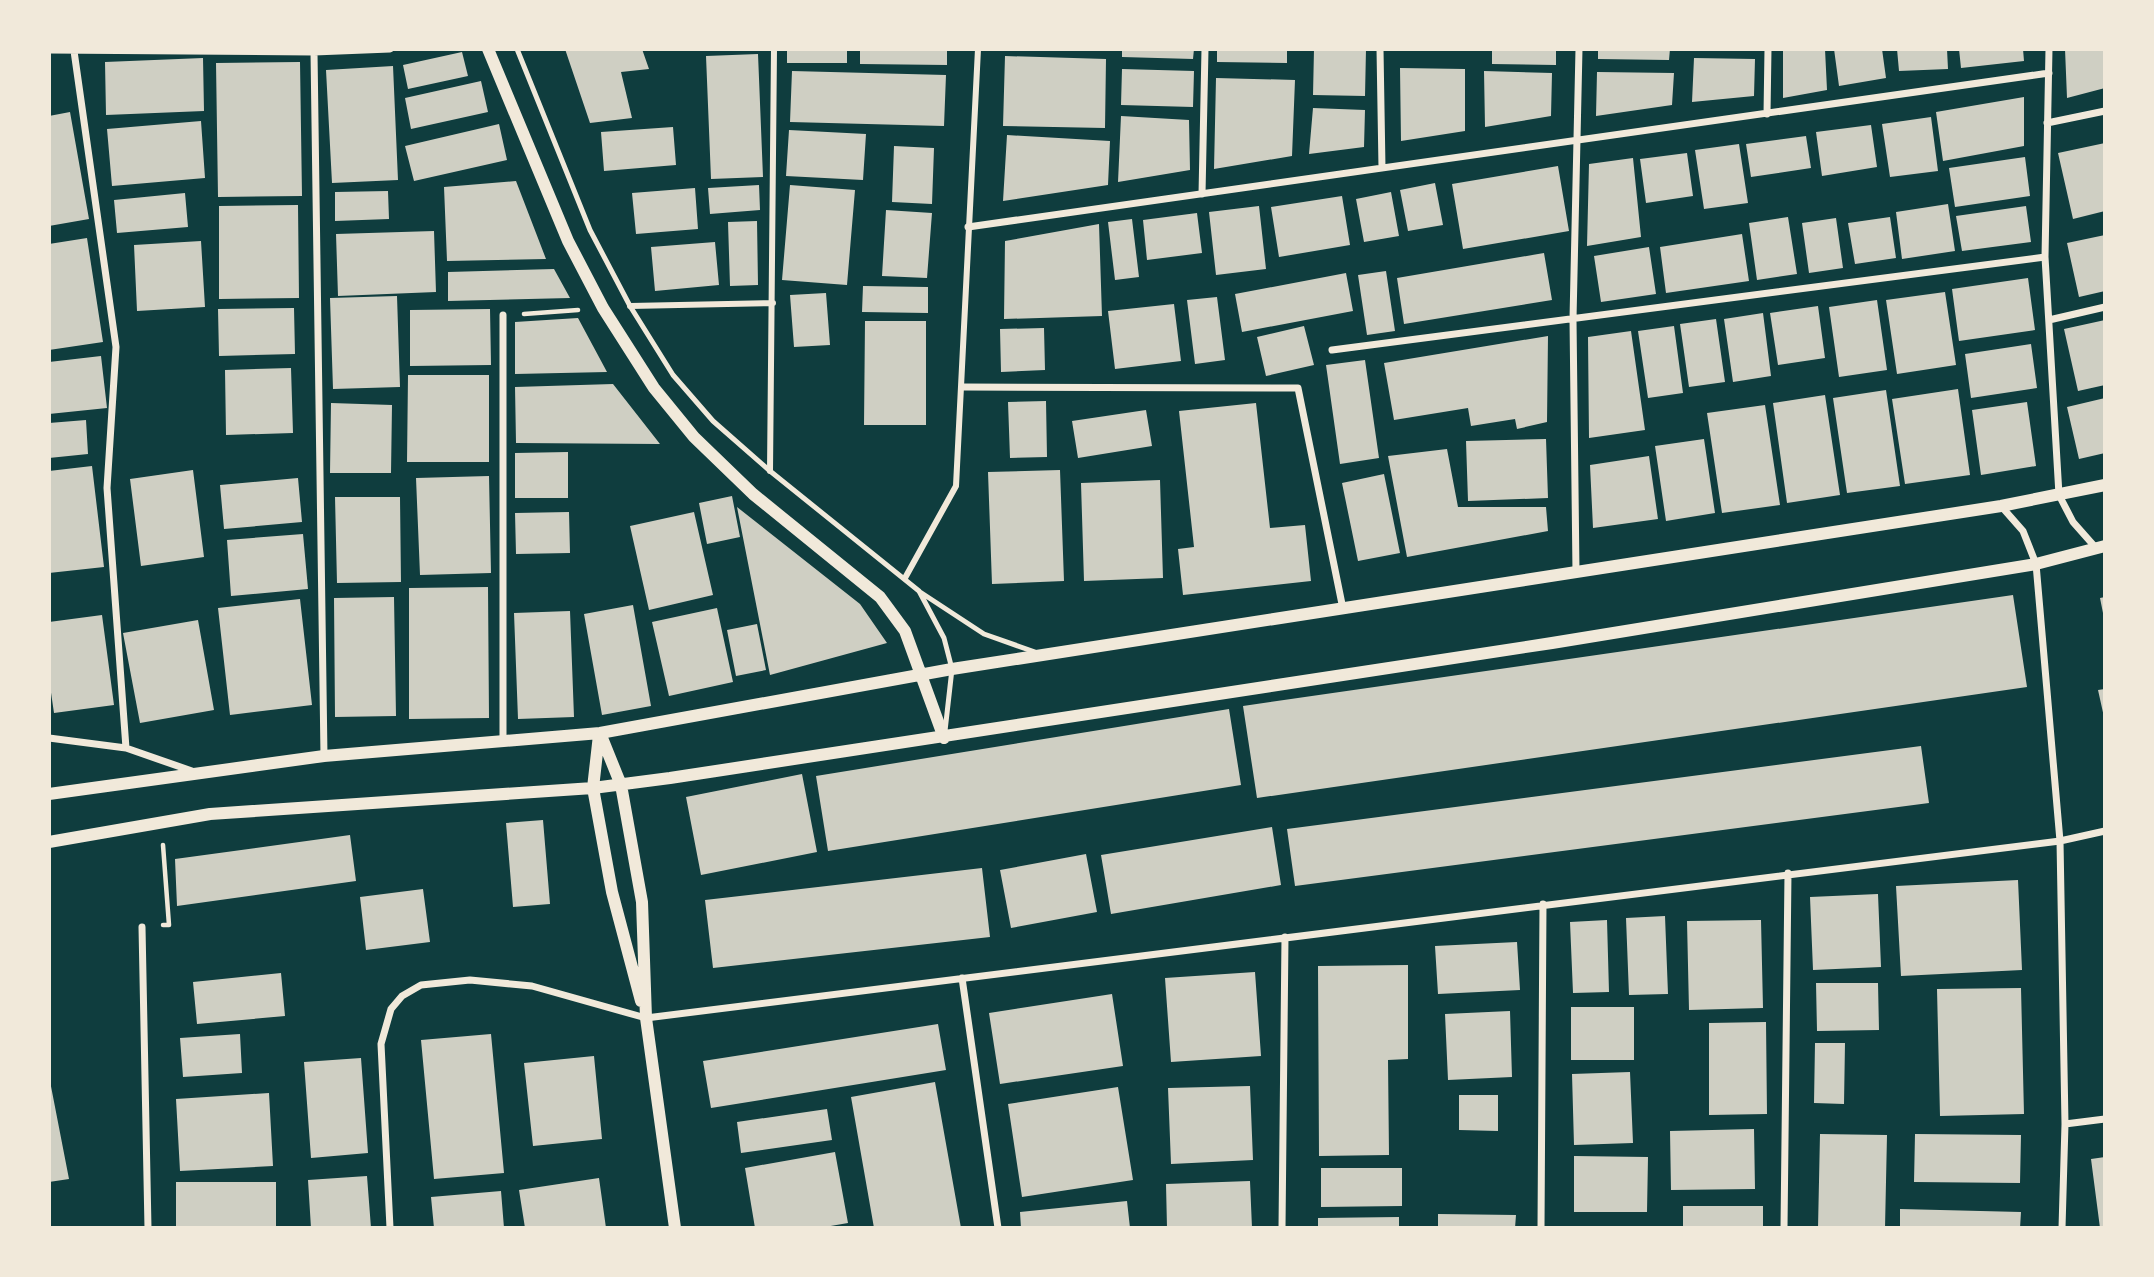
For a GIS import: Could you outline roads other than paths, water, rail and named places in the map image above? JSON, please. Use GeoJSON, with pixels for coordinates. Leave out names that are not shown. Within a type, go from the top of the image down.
{"type":"FeatureCollection","features":[{"type":"Feature","properties":{"kind":"street"},"geometry":{"type":"LineString","coordinates":[[49,50],[390,49]]}},
{"type":"Feature","properties":{"kind":"street"},"geometry":{"type":"LineString","coordinates":[[488,49],[550,202],[603,308],[654,388],[694,437],[753,494],[880,597],[905,631],[944,738]]}},
{"type":"Feature","properties":{"kind":"street"},"geometry":{"type":"LineString","coordinates":[[770,471],[774,49]]}},
{"type":"Feature","properties":{"kind":"street"},"geometry":{"type":"LineString","coordinates":[[905,578],[956,486],[978,49]]}},
{"type":"Feature","properties":{"kind":"street"},"geometry":{"type":"LineString","coordinates":[[1202,194],[1205,49]]}},
{"type":"Feature","properties":{"kind":"street"},"geometry":{"type":"LineString","coordinates":[[1380,49],[1382,168]]}},
{"type":"Feature","properties":{"kind":"street"},"geometry":{"type":"LineString","coordinates":[[1576,572],[1573,319],[1579,49]]}},
{"type":"Feature","properties":{"kind":"street"},"geometry":{"type":"LineString","coordinates":[[1767,114],[1768,49]]}},
{"type":"Feature","properties":{"kind":"street"},"geometry":{"type":"LineString","coordinates":[[2049,49],[2045,257],[2059,495],[2073,522],[2100,547]]}},
{"type":"Feature","properties":{"kind":"street"},"geometry":{"type":"LineString","coordinates":[[74,51],[116,347],[107,488],[126,748]]}},
{"type":"Feature","properties":{"kind":"street"},"geometry":{"type":"LineString","coordinates":[[314,51],[324,756]]}},
{"type":"Feature","properties":{"kind":"street"},"geometry":{"type":"LineString","coordinates":[[968,227],[2049,73]]}},
{"type":"Feature","properties":{"kind":"street"},"geometry":{"type":"LineString","coordinates":[[2047,123],[2105,111]]}},
{"type":"Feature","properties":{"kind":"street"},"geometry":{"type":"LineString","coordinates":[[1332,350],[2045,257]]}},
{"type":"Feature","properties":{"kind":"street"},"geometry":{"type":"LineString","coordinates":[[630,306],[772,303]]}},
{"type":"Feature","properties":{"kind":"street"},"geometry":{"type":"LineString","coordinates":[[2049,320],[2105,307]]}},
{"type":"Feature","properties":{"kind":"street"},"geometry":{"type":"LineString","coordinates":[[503,316],[503,743]]}},
{"type":"Feature","properties":{"kind":"street"},"geometry":{"type":"LineString","coordinates":[[963,387],[1298,388],[1343,609]]}},
{"type":"Feature","properties":{"kind":"street"},"geometry":{"type":"LineString","coordinates":[[49,794],[324,756],[600,733],[952,669],[2001,506],[2105,485]]}},
{"type":"Feature","properties":{"kind":"street"},"geometry":{"type":"LineString","coordinates":[[2001,506],[2023,531],[2036,564],[2060,841],[2066,1124],[2062,1228]]}},
{"type":"Feature","properties":{"kind":"street"},"geometry":{"type":"LineString","coordinates":[[49,842],[211,814],[621,785],[944,738],[2036,564],[2100,547]]}},
{"type":"Feature","properties":{"kind":"street"},"geometry":{"type":"LineString","coordinates":[[600,733],[621,785],[642,902],[646,1018],[675,1228]]}},
{"type":"Feature","properties":{"kind":"street"},"geometry":{"type":"LineString","coordinates":[[600,733],[593,788],[622,938],[646,1018]]}},
{"type":"Feature","properties":{"kind":"street"},"geometry":{"type":"LineString","coordinates":[[49,738],[126,748],[196,773]]}},
{"type":"Feature","properties":{"kind":"street"},"geometry":{"type":"LineString","coordinates":[[390,1228],[381,1044],[391,1009],[402,996],[421,985],[470,980],[532,986],[646,1018],[2060,841],[2105,831]]}},
{"type":"Feature","properties":{"kind":"street"},"geometry":{"type":"LineString","coordinates":[[1784,1228],[1788,873]]}},
{"type":"Feature","properties":{"kind":"street"},"geometry":{"type":"LineString","coordinates":[[1541,1228],[1543,904]]}},
{"type":"Feature","properties":{"kind":"street"},"geometry":{"type":"LineString","coordinates":[[142,927],[148,1228]]}},
{"type":"Feature","properties":{"kind":"street"},"geometry":{"type":"LineString","coordinates":[[1282,1228],[1285,937]]}},
{"type":"Feature","properties":{"kind":"street"},"geometry":{"type":"LineString","coordinates":[[962,978],[998,1228]]}},
{"type":"Feature","properties":{"kind":"street"},"geometry":{"type":"LineString","coordinates":[[2066,1124],[2105,1119]]}},
{"type":"Feature","properties":{"kind":"lane"},"geometry":{"type":"LineString","coordinates":[[517,49],[590,230],[630,306],[673,375],[713,421],[770,471],[919,591],[984,634],[1030,651],[1055,655]]}},
{"type":"Feature","properties":{"kind":"lane"},"geometry":{"type":"LineString","coordinates":[[919,591],[944,638],[952,669],[944,738]]}}]}
